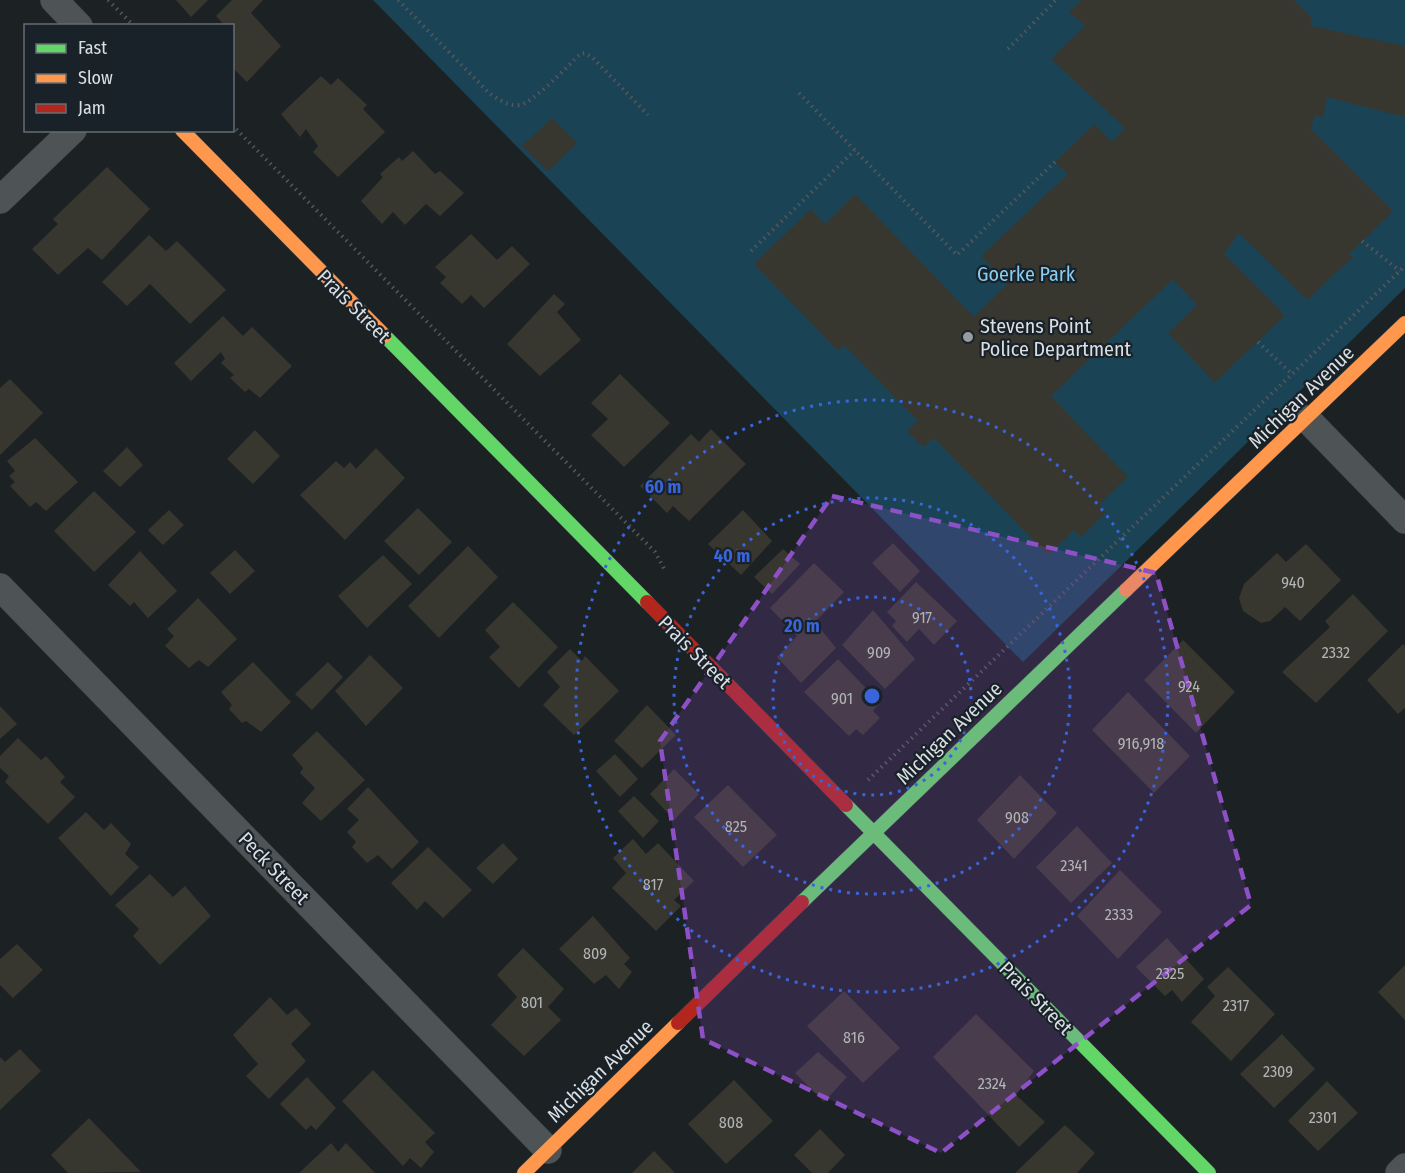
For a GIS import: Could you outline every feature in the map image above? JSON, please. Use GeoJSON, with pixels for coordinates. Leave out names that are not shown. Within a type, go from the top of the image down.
{"type":"FeatureCollection","features":[{"type":"Feature","properties":{"kind":"street"},"geometry":{"type":"LineString","coordinates":[[54,0],[77,24]]}},
{"type":"Feature","properties":{"kind":"street"},"geometry":{"type":"LineString","coordinates":[[0,200],[71,132]]}},
{"type":"Feature","properties":{"kind":"street","name":"Prais Street"},"geometry":{"type":"LineString","coordinates":[[184,132],[1209,1173]]}},
{"type":"Feature","properties":{"kind":"street","name":"Michigan Avenue"},"geometry":{"type":"LineString","coordinates":[[524,1173],[873,833],[1405,323]]}},
{"type":"Feature","properties":{"kind":"street"},"geometry":{"type":"LineString","coordinates":[[1307,419],[1405,520]]}},
{"type":"Feature","properties":{"kind":"street","name":"Peck Street"},"geometry":{"type":"LineString","coordinates":[[0,587],[548,1150]]}},
{"type":"Feature","properties":{"kind":"street"},"geometry":{"type":"LineString","coordinates":[[1399,1173],[1405,1167]]}},
{"type":"Feature","properties":{"kind":"path"},"geometry":{"type":"LineString","coordinates":[[108,0],[132,24]]}},
{"type":"Feature","properties":{"kind":"path"},"geometry":{"type":"LineString","coordinates":[[398,0],[489,93],[504,103],[520,105],[535,96],[580,54],[585,53],[593,58],[648,115]]}},
{"type":"Feature","properties":{"kind":"path"},"geometry":{"type":"LineString","coordinates":[[1008,49],[1056,0]]}},
{"type":"Feature","properties":{"kind":"path"},"geometry":{"type":"LineString","coordinates":[[799,93],[957,255],[1055,162]]}},
{"type":"Feature","properties":{"kind":"path"},"geometry":{"type":"LineString","coordinates":[[234,127],[655,552],[670,578]]}},
{"type":"Feature","properties":{"kind":"path"},"geometry":{"type":"LineString","coordinates":[[751,251],[855,150]]}},
{"type":"Feature","properties":{"kind":"path"},"geometry":{"type":"LineString","coordinates":[[1362,241],[1400,271]]}},
{"type":"Feature","properties":{"kind":"path"},"geometry":{"type":"LineString","coordinates":[[859,773],[867,782],[1405,266]]}},
{"type":"Feature","properties":{"kind":"path"},"geometry":{"type":"LineString","coordinates":[[1258,342],[1293,375]]}},
{"type":"Feature","properties":{"kind":"highlighted area"},"geometry":{"type":"Polygon","coordinates":[[[832,496],[1156,573],[1251,905],[941,1153],[703,1039],[660,741],[832,496]]]}},
{"type":"Feature","properties":{"kind":"green space","name":"Goerke Park"},"geometry":{"type":"Polygon","coordinates":[[[373,0],[1405,0],[1405,288],[1023,662],[373,0]]]}},
{"type":"Feature","properties":{"kind":"building"},"geometry":{"type":"Polygon","coordinates":[[[176,0],[208,0],[191,17],[176,0]]]}},
{"type":"Feature","properties":{"kind":"building"},"geometry":{"type":"Polygon","coordinates":[[[232,0],[263,0],[251,13],[281,46],[247,82],[234,69],[234,24],[223,24],[216,16],[232,0]]]}},
{"type":"Feature","properties":{"kind":"building","name":"Stevens Point Police Department"},"geometry":{"type":"Polygon","coordinates":[[[1081,0],[1294,0],[1311,17],[1311,26],[1405,46],[1405,117],[1327,97],[1323,118],[1315,115],[1311,129],[1393,211],[1349,254],[1353,257],[1307,300],[1239,233],[1224,254],[1285,315],[1215,383],[1168,333],[1197,305],[1173,279],[1051,396],[1128,477],[1099,505],[1106,512],[1081,537],[1074,530],[1048,555],[934,438],[923,447],[907,431],[918,421],[844,345],[838,351],[754,264],[811,209],[825,224],[855,194],[974,317],[1007,284],[981,256],[1068,174],[1055,162],[1094,124],[1112,142],[1125,128],[1051,59],[1085,26],[1069,12],[1081,0]]]}},
{"type":"Feature","properties":{"kind":"building"},"geometry":{"type":"Polygon","coordinates":[[[321,76],[331,85],[338,78],[367,105],[363,109],[385,132],[338,177],[313,152],[318,146],[306,129],[300,137],[281,114],[321,76]]]}},
{"type":"Feature","properties":{"kind":"building"},"geometry":{"type":"Polygon","coordinates":[[[552,118],[577,143],[548,171],[522,146],[552,118]]]}},
{"type":"Feature","properties":{"kind":"building"},"geometry":{"type":"Polygon","coordinates":[[[413,151],[435,174],[440,171],[464,193],[440,216],[426,204],[405,225],[393,212],[382,224],[361,201],[383,177],[380,174],[399,157],[402,161],[413,151]]]}},
{"type":"Feature","properties":{"kind":"building"},"geometry":{"type":"Polygon","coordinates":[[[107,167],[150,209],[102,260],[88,248],[58,275],[32,249],[58,224],[53,219],[107,167]]]}},
{"type":"Feature","properties":{"kind":"building"},"geometry":{"type":"Polygon","coordinates":[[[471,234],[497,260],[512,246],[530,264],[484,308],[471,295],[462,304],[440,283],[446,277],[435,267],[471,234]]]}},
{"type":"Feature","properties":{"kind":"building"},"geometry":{"type":"Polygon","coordinates":[[[149,235],[166,251],[177,241],[226,290],[190,324],[150,284],[127,306],[102,282],[149,235]]]}},
{"type":"Feature","properties":{"kind":"building"},"geometry":{"type":"Polygon","coordinates":[[[554,294],[565,304],[557,312],[581,340],[540,376],[507,344],[554,294]]]}},
{"type":"Feature","properties":{"kind":"building"},"geometry":{"type":"Polygon","coordinates":[[[223,316],[243,336],[252,327],[292,366],[260,398],[249,389],[245,392],[230,378],[234,375],[221,363],[225,359],[221,352],[191,381],[174,363],[223,316]]]}},
{"type":"Feature","properties":{"kind":"building"},"geometry":{"type":"Polygon","coordinates":[[[620,374],[670,423],[624,467],[591,435],[608,419],[591,403],[620,374]]]}},
{"type":"Feature","properties":{"kind":"building"},"geometry":{"type":"Polygon","coordinates":[[[10,379],[43,413],[0,455],[0,388],[10,379]]]}},
{"type":"Feature","properties":{"kind":"building"},"geometry":{"type":"Polygon","coordinates":[[[711,429],[746,464],[689,521],[673,506],[667,513],[640,486],[691,434],[699,442],[711,429]]]}},
{"type":"Feature","properties":{"kind":"building"},"geometry":{"type":"Polygon","coordinates":[[[255,430],[280,456],[253,484],[227,459],[255,430]]]}},
{"type":"Feature","properties":{"kind":"building"},"geometry":{"type":"Polygon","coordinates":[[[35,438],[78,482],[46,511],[36,502],[30,507],[10,486],[15,482],[9,476],[15,471],[7,461],[35,438]]]}},
{"type":"Feature","properties":{"kind":"building"},"geometry":{"type":"Polygon","coordinates":[[[127,447],[143,465],[120,487],[103,471],[127,447]]]}},
{"type":"Feature","properties":{"kind":"building"},"geometry":{"type":"Polygon","coordinates":[[[376,448],[405,478],[345,540],[300,495],[336,461],[344,468],[350,462],[356,469],[376,448]]]}},
{"type":"Feature","properties":{"kind":"building"},"geometry":{"type":"Polygon","coordinates":[[[94,491],[136,532],[94,572],[54,531],[94,491]]]}},
{"type":"Feature","properties":{"kind":"building"},"geometry":{"type":"Polygon","coordinates":[[[418,508],[452,542],[419,575],[384,541],[418,508]]]}},
{"type":"Feature","properties":{"kind":"building"},"geometry":{"type":"Polygon","coordinates":[[[169,510],[184,525],[163,545],[148,530],[169,510]]]}},
{"type":"Feature","properties":{"kind":"building"},"geometry":{"type":"Polygon","coordinates":[[[743,510],[772,541],[741,575],[708,544],[743,510]]]}},
{"type":"Feature","properties":{"kind":"building"},"geometry":{"type":"Polygon","coordinates":[[[893,543],[920,571],[900,592],[872,563],[893,543]]]}},
{"type":"Feature","properties":{"kind":"building"},"geometry":{"type":"Polygon","coordinates":[[[1306,544],[1341,580],[1300,621],[1285,607],[1270,621],[1261,623],[1243,611],[1239,598],[1244,584],[1277,553],[1286,562],[1306,544]]]}},
{"type":"Feature","properties":{"kind":"building"},"geometry":{"type":"Polygon","coordinates":[[[468,546],[498,577],[439,638],[408,606],[468,546]]]}},
{"type":"Feature","properties":{"kind":"building"},"geometry":{"type":"Polygon","coordinates":[[[783,549],[800,564],[772,594],[754,577],[783,549]]]}},
{"type":"Feature","properties":{"kind":"building"},"geometry":{"type":"Polygon","coordinates":[[[235,550],[255,571],[230,594],[210,573],[235,550]]]}},
{"type":"Feature","properties":{"kind":"building"},"geometry":{"type":"Polygon","coordinates":[[[140,551],[177,591],[148,618],[134,602],[130,606],[108,585],[140,551]]]}},
{"type":"Feature","properties":{"kind":"building"},"geometry":{"type":"Polygon","coordinates":[[[383,555],[412,584],[367,628],[338,596],[383,555]]]}},
{"type":"Feature","properties":{"kind":"building"},"geometry":{"type":"Polygon","coordinates":[[[814,563],[844,592],[815,622],[836,648],[801,683],[777,657],[797,636],[770,608],[814,563]]]}},
{"type":"Feature","properties":{"kind":"building"},"geometry":{"type":"Polygon","coordinates":[[[916,582],[957,621],[934,645],[919,629],[907,642],[892,626],[896,621],[887,612],[916,582]]]}},
{"type":"Feature","properties":{"kind":"building"},"geometry":{"type":"Polygon","coordinates":[[[1353,594],[1388,631],[1316,703],[1282,672],[1330,627],[1325,621],[1353,594]]]}},
{"type":"Feature","properties":{"kind":"building"},"geometry":{"type":"Polygon","coordinates":[[[198,598],[237,639],[208,667],[199,660],[189,668],[165,646],[174,636],[167,629],[198,598]]]}},
{"type":"Feature","properties":{"kind":"building"},"geometry":{"type":"Polygon","coordinates":[[[513,602],[558,647],[519,688],[489,657],[500,647],[485,630],[513,602]]]}},
{"type":"Feature","properties":{"kind":"building"},"geometry":{"type":"Polygon","coordinates":[[[873,610],[915,659],[885,689],[842,645],[873,610]]]}},
{"type":"Feature","properties":{"kind":"building"},"geometry":{"type":"Polygon","coordinates":[[[1183,640],[1235,692],[1196,733],[1144,680],[1183,640]]]}},
{"type":"Feature","properties":{"kind":"building"},"geometry":{"type":"Polygon","coordinates":[[[1403,644],[1405,646],[1405,708],[1398,714],[1367,680],[1403,644]]]}},
{"type":"Feature","properties":{"kind":"building"},"geometry":{"type":"Polygon","coordinates":[[[570,649],[582,661],[585,656],[619,691],[574,735],[543,705],[560,687],[547,672],[570,649]]]}},
{"type":"Feature","properties":{"kind":"building"},"geometry":{"type":"Polygon","coordinates":[[[370,655],[403,688],[366,726],[335,691],[370,655]]]}},
{"type":"Feature","properties":{"kind":"building"},"geometry":{"type":"Polygon","coordinates":[[[838,659],[880,703],[873,711],[880,718],[863,735],[856,729],[849,736],[804,692],[838,659]]]}},
{"type":"Feature","properties":{"kind":"building"},"geometry":{"type":"Polygon","coordinates":[[[253,662],[291,702],[261,732],[246,721],[242,723],[229,709],[232,705],[221,692],[253,662]]]}},
{"type":"Feature","properties":{"kind":"building"},"geometry":{"type":"Polygon","coordinates":[[[328,662],[343,677],[312,710],[295,694],[328,662]]]}},
{"type":"Feature","properties":{"kind":"building"},"geometry":{"type":"Polygon","coordinates":[[[1128,692],[1190,756],[1154,793],[1092,730],[1128,692]]]}},
{"type":"Feature","properties":{"kind":"building"},"geometry":{"type":"Polygon","coordinates":[[[647,705],[676,735],[642,768],[614,741],[647,705]]]}},
{"type":"Feature","properties":{"kind":"building"},"geometry":{"type":"Polygon","coordinates":[[[0,706],[17,724],[0,739],[0,706]]]}},
{"type":"Feature","properties":{"kind":"building"},"geometry":{"type":"Polygon","coordinates":[[[317,731],[365,780],[321,821],[302,803],[315,788],[300,773],[303,768],[292,755],[317,731]]]}},
{"type":"Feature","properties":{"kind":"building"},"geometry":{"type":"Polygon","coordinates":[[[18,738],[41,760],[46,756],[65,777],[60,782],[75,797],[48,824],[5,782],[9,776],[0,768],[0,756],[18,738]]]}},
{"type":"Feature","properties":{"kind":"building"},"geometry":{"type":"Polygon","coordinates":[[[615,754],[638,779],[620,797],[596,771],[615,754]]]}},
{"type":"Feature","properties":{"kind":"building"},"geometry":{"type":"Polygon","coordinates":[[[674,769],[699,794],[674,820],[650,794],[674,769]]]}},
{"type":"Feature","properties":{"kind":"building"},"geometry":{"type":"Polygon","coordinates":[[[1020,775],[1057,813],[1014,859],[977,820],[1020,775]]]}},
{"type":"Feature","properties":{"kind":"building"},"geometry":{"type":"Polygon","coordinates":[[[728,785],[777,835],[743,867],[694,817],[728,785]]]}},
{"type":"Feature","properties":{"kind":"building"},"geometry":{"type":"Polygon","coordinates":[[[368,787],[419,842],[392,869],[378,855],[367,863],[352,847],[356,842],[347,832],[359,820],[347,809],[368,787]]]}},
{"type":"Feature","properties":{"kind":"building"},"geometry":{"type":"Polygon","coordinates":[[[634,796],[659,821],[643,838],[618,811],[634,796]]]}},
{"type":"Feature","properties":{"kind":"building"},"geometry":{"type":"Polygon","coordinates":[[[86,812],[104,830],[111,823],[131,844],[125,854],[139,867],[111,896],[58,838],[86,812]]]}},
{"type":"Feature","properties":{"kind":"building"},"geometry":{"type":"Polygon","coordinates":[[[1077,826],[1112,863],[1071,903],[1036,867],[1077,826]]]}},
{"type":"Feature","properties":{"kind":"building"},"geometry":{"type":"Polygon","coordinates":[[[633,839],[646,854],[658,843],[694,881],[674,900],[681,906],[656,931],[612,888],[626,873],[613,858],[633,839]]]}},
{"type":"Feature","properties":{"kind":"building"},"geometry":{"type":"Polygon","coordinates":[[[503,843],[518,859],[493,884],[476,868],[503,843]]]}},
{"type":"Feature","properties":{"kind":"building"},"geometry":{"type":"Polygon","coordinates":[[[428,847],[472,890],[443,918],[425,901],[417,910],[391,883],[428,847]]]}},
{"type":"Feature","properties":{"kind":"building"},"geometry":{"type":"Polygon","coordinates":[[[1120,870],[1162,912],[1118,959],[1077,916],[1120,870]]]}},
{"type":"Feature","properties":{"kind":"building"},"geometry":{"type":"Polygon","coordinates":[[[150,874],[173,897],[185,886],[211,916],[160,965],[133,936],[139,929],[115,905],[150,874]]]}},
{"type":"Feature","properties":{"kind":"building"},"geometry":{"type":"Polygon","coordinates":[[[593,916],[630,958],[624,964],[632,972],[619,989],[606,975],[594,984],[559,949],[593,916]]]}},
{"type":"Feature","properties":{"kind":"building"},"geometry":{"type":"Polygon","coordinates":[[[1167,938],[1204,979],[1182,1002],[1172,990],[1165,996],[1136,967],[1167,938]]]}},
{"type":"Feature","properties":{"kind":"building"},"geometry":{"type":"Polygon","coordinates":[[[17,944],[43,970],[13,998],[0,985],[0,959],[17,944]]]}},
{"type":"Feature","properties":{"kind":"building"},"geometry":{"type":"Polygon","coordinates":[[[523,948],[564,989],[548,1007],[561,1020],[524,1056],[491,1025],[517,997],[497,975],[523,948]]]}},
{"type":"Feature","properties":{"kind":"building"},"geometry":{"type":"Polygon","coordinates":[[[1405,965],[1405,1020],[1378,992],[1405,965]]]}},
{"type":"Feature","properties":{"kind":"building"},"geometry":{"type":"Polygon","coordinates":[[[1228,967],[1275,1014],[1231,1061],[1191,1022],[1215,996],[1207,987],[1228,967]]]}},
{"type":"Feature","properties":{"kind":"building"},"geometry":{"type":"Polygon","coordinates":[[[844,991],[900,1048],[863,1083],[807,1026],[844,991]]]}},
{"type":"Feature","properties":{"kind":"building"},"geometry":{"type":"Polygon","coordinates":[[[270,997],[287,1015],[296,1008],[311,1024],[291,1044],[306,1061],[269,1099],[246,1076],[258,1064],[233,1035],[270,997]]]}},
{"type":"Feature","properties":{"kind":"building"},"geometry":{"type":"Polygon","coordinates":[[[976,1014],[1034,1071],[1016,1095],[1045,1122],[1019,1147],[933,1057],[976,1014]]]}},
{"type":"Feature","properties":{"kind":"building"},"geometry":{"type":"Polygon","coordinates":[[[1282,1034],[1315,1069],[1274,1108],[1240,1074],[1282,1034]]]}},
{"type":"Feature","properties":{"kind":"building"},"geometry":{"type":"Polygon","coordinates":[[[20,1049],[41,1071],[0,1110],[0,1057],[5,1062],[20,1049]]]}},
{"type":"Feature","properties":{"kind":"building"},"geometry":{"type":"Polygon","coordinates":[[[818,1052],[847,1077],[824,1102],[795,1073],[818,1052]]]}},
{"type":"Feature","properties":{"kind":"building"},"geometry":{"type":"Polygon","coordinates":[[[373,1070],[435,1133],[425,1142],[434,1152],[421,1168],[410,1158],[403,1166],[342,1101],[373,1070]]]}},
{"type":"Feature","properties":{"kind":"building"},"geometry":{"type":"Polygon","coordinates":[[[307,1077],[336,1108],[316,1130],[311,1125],[306,1130],[280,1104],[307,1077]]]}},
{"type":"Feature","properties":{"kind":"building"},"geometry":{"type":"Polygon","coordinates":[[[734,1080],[773,1121],[726,1164],[688,1124],[734,1080]]]}},
{"type":"Feature","properties":{"kind":"building"},"geometry":{"type":"Polygon","coordinates":[[[1327,1081],[1358,1113],[1318,1151],[1288,1121],[1327,1081]]]}},
{"type":"Feature","properties":{"kind":"building"},"geometry":{"type":"Polygon","coordinates":[[[89,1118],[141,1172],[68,1173],[51,1155],[89,1118]]]}},
{"type":"Feature","properties":{"kind":"building"},"geometry":{"type":"Polygon","coordinates":[[[1065,1125],[1095,1153],[1077,1173],[1015,1173],[1065,1125]]]}},
{"type":"Feature","properties":{"kind":"building"},"geometry":{"type":"Polygon","coordinates":[[[820,1129],[845,1155],[828,1173],[812,1173],[794,1155],[820,1129]]]}},
{"type":"Feature","properties":{"kind":"building"},"geometry":{"type":"Polygon","coordinates":[[[331,1143],[338,1152],[346,1143],[375,1173],[299,1173],[331,1143]]]}},
{"type":"Feature","properties":{"kind":"building"},"geometry":{"type":"Polygon","coordinates":[[[654,1151],[675,1173],[632,1173],[654,1151]]]}},
{"type":"Feature","properties":{"kind":"traffic: fast"},"geometry":{"type":"LineString","coordinates":[[385,336],[647,602]]}},
{"type":"Feature","properties":{"kind":"traffic: fast"},"geometry":{"type":"LineString","coordinates":[[802,902],[1126,590]]}},
{"type":"Feature","properties":{"kind":"traffic: fast"},"geometry":{"type":"LineString","coordinates":[[846,805],[1209,1173]]}},
{"type":"Feature","properties":{"kind":"traffic: slow"},"geometry":{"type":"LineString","coordinates":[[184,132],[385,336]]}},
{"type":"Feature","properties":{"kind":"traffic: slow"},"geometry":{"type":"LineString","coordinates":[[1126,590],[1405,323]]}},
{"type":"Feature","properties":{"kind":"traffic: slow"},"geometry":{"type":"LineString","coordinates":[[524,1173],[678,1023]]}},
{"type":"Feature","properties":{"kind":"traffic: jam"},"geometry":{"type":"LineString","coordinates":[[647,602],[846,805]]}},
{"type":"Feature","properties":{"kind":"traffic: jam"},"geometry":{"type":"LineString","coordinates":[[678,1023],[802,902]]}},
{"type":"Feature","properties":{"kind":"place","name":"Stevens Point Police Department"},"geometry":{"type":"Point","coordinates":[968,337]}}]}
